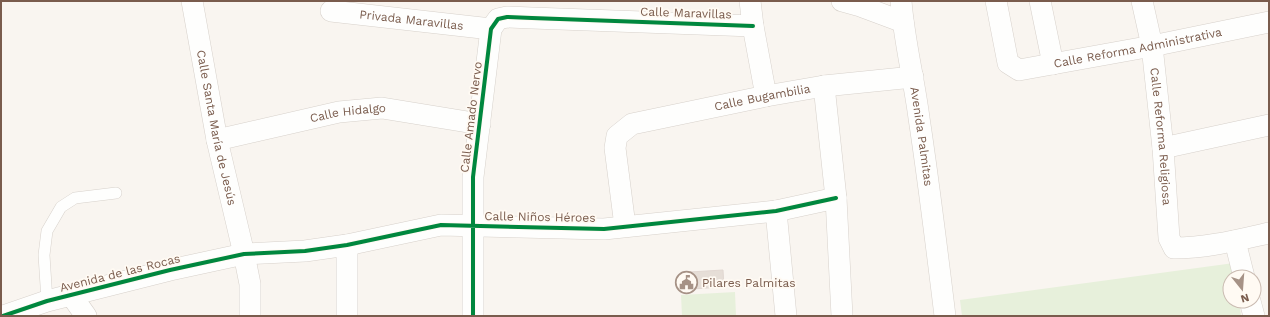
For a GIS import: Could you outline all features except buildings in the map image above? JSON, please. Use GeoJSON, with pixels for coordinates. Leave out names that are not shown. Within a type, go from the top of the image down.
{"type":"FeatureCollection","features":[{"type":"Feature","properties":{"kind":"street","name":"Calle Santa María de Jesús"},"geometry":{"type":"LineString","coordinates":[[192,1],[217,140],[250,284],[250,316]]}},
{"type":"Feature","properties":{"kind":"street"},"geometry":{"type":"LineString","coordinates":[[750,1],[766,96]]}},
{"type":"Feature","properties":{"kind":"street"},"geometry":{"type":"LineString","coordinates":[[842,1],[903,22]]}},
{"type":"Feature","properties":{"kind":"street","name":"Avenida Palmitas"},"geometry":{"type":"LineString","coordinates":[[901,1],[903,22],[926,162],[945,316]]}},
{"type":"Feature","properties":{"kind":"street","name":"Calle Reforma Administrativa"},"geometry":{"type":"LineString","coordinates":[[996,1],[1008,63],[1018,70],[1152,46],[1269,22]]}},
{"type":"Feature","properties":{"kind":"street"},"geometry":{"type":"LineString","coordinates":[[1040,1],[1053,64]]}},
{"type":"Feature","properties":{"kind":"street","name":"Calle Reforma Religiosa"},"geometry":{"type":"LineString","coordinates":[[1142,1],[1152,46],[1163,148],[1169,238],[1174,248],[1191,248],[1235,241]]}},
{"type":"Feature","properties":{"kind":"street","name":"Calle Maravillas"},"geometry":{"type":"LineString","coordinates":[[495,24],[507,17],[532,9],[753,26]]}},
{"type":"Feature","properties":{"kind":"street","name":"Privada Maravillas"},"geometry":{"type":"LineString","coordinates":[[331,11],[495,24]]}},
{"type":"Feature","properties":{"kind":"street","name":"Calle Amado Nervo"},"geometry":{"type":"LineString","coordinates":[[474,316],[473,177],[495,24]]}},
{"type":"Feature","properties":{"kind":"street","name":"Calle Bugambilia"},"geometry":{"type":"LineString","coordinates":[[625,226],[615,148],[617,136],[632,124],[766,96],[824,86],[913,77]]}},
{"type":"Feature","properties":{"kind":"street"},"geometry":{"type":"LineString","coordinates":[[824,86],[836,198],[842,316]]}},
{"type":"Feature","properties":{"kind":"street","name":"Calle Hidalgo"},"geometry":{"type":"LineString","coordinates":[[217,140],[339,112],[382,108],[480,124]]}},
{"type":"Feature","properties":{"kind":"street"},"geometry":{"type":"LineString","coordinates":[[1163,148],[1269,125]]}},
{"type":"Feature","properties":{"kind":"street","name":"Calle Niños Héroes"},"geometry":{"type":"LineString","coordinates":[[244,254],[306,251],[347,245],[441,225],[604,229],[776,211],[836,198]]}},
{"type":"Feature","properties":{"kind":"street"},"geometry":{"type":"LineString","coordinates":[[776,211],[786,316]]}},
{"type":"Feature","properties":{"kind":"street"},"geometry":{"type":"LineString","coordinates":[[1242,269],[1235,241],[1269,233]]}},
{"type":"Feature","properties":{"kind":"street"},"geometry":{"type":"LineString","coordinates":[[347,245],[348,316]]}},
{"type":"Feature","properties":{"kind":"street","name":"Avenida de las Rocas"},"geometry":{"type":"LineString","coordinates":[[3,316],[47,301],[170,270],[244,254]]}},
{"type":"Feature","properties":{"kind":"street"},"geometry":{"type":"LineString","coordinates":[[72,295],[86,316]]}},
{"type":"Feature","properties":{"kind":"lane"},"geometry":{"type":"LineString","coordinates":[[47,301],[44,255],[47,231],[61,206],[75,198],[116,193]]}},
{"type":"Feature","properties":{"kind":"green space"},"geometry":{"type":"Polygon","coordinates":[[[1234,263],[1235,269],[1222,269],[1222,309],[1240,309],[1241,316],[962,316],[960,300],[1234,263]]]}},
{"type":"Feature","properties":{"kind":"green space"},"geometry":{"type":"Polygon","coordinates":[[[735,292],[736,316],[682,316],[681,295],[735,292]]]}},
{"type":"Feature","properties":{"kind":"cycle path"},"geometry":{"type":"LineString","coordinates":[[473,316],[473,177],[491,29],[498,19],[507,17],[753,26]]}},
{"type":"Feature","properties":{"kind":"cycle path"},"geometry":{"type":"LineString","coordinates":[[3,316],[47,301],[170,270],[244,254],[305,251],[347,245],[441,225],[604,229],[776,211],[836,198]]}},
{"type":"Feature","properties":{"kind":"place","name":"Pilares Palmitas"},"geometry":{"type":"Point","coordinates":[687,283]}}]}
